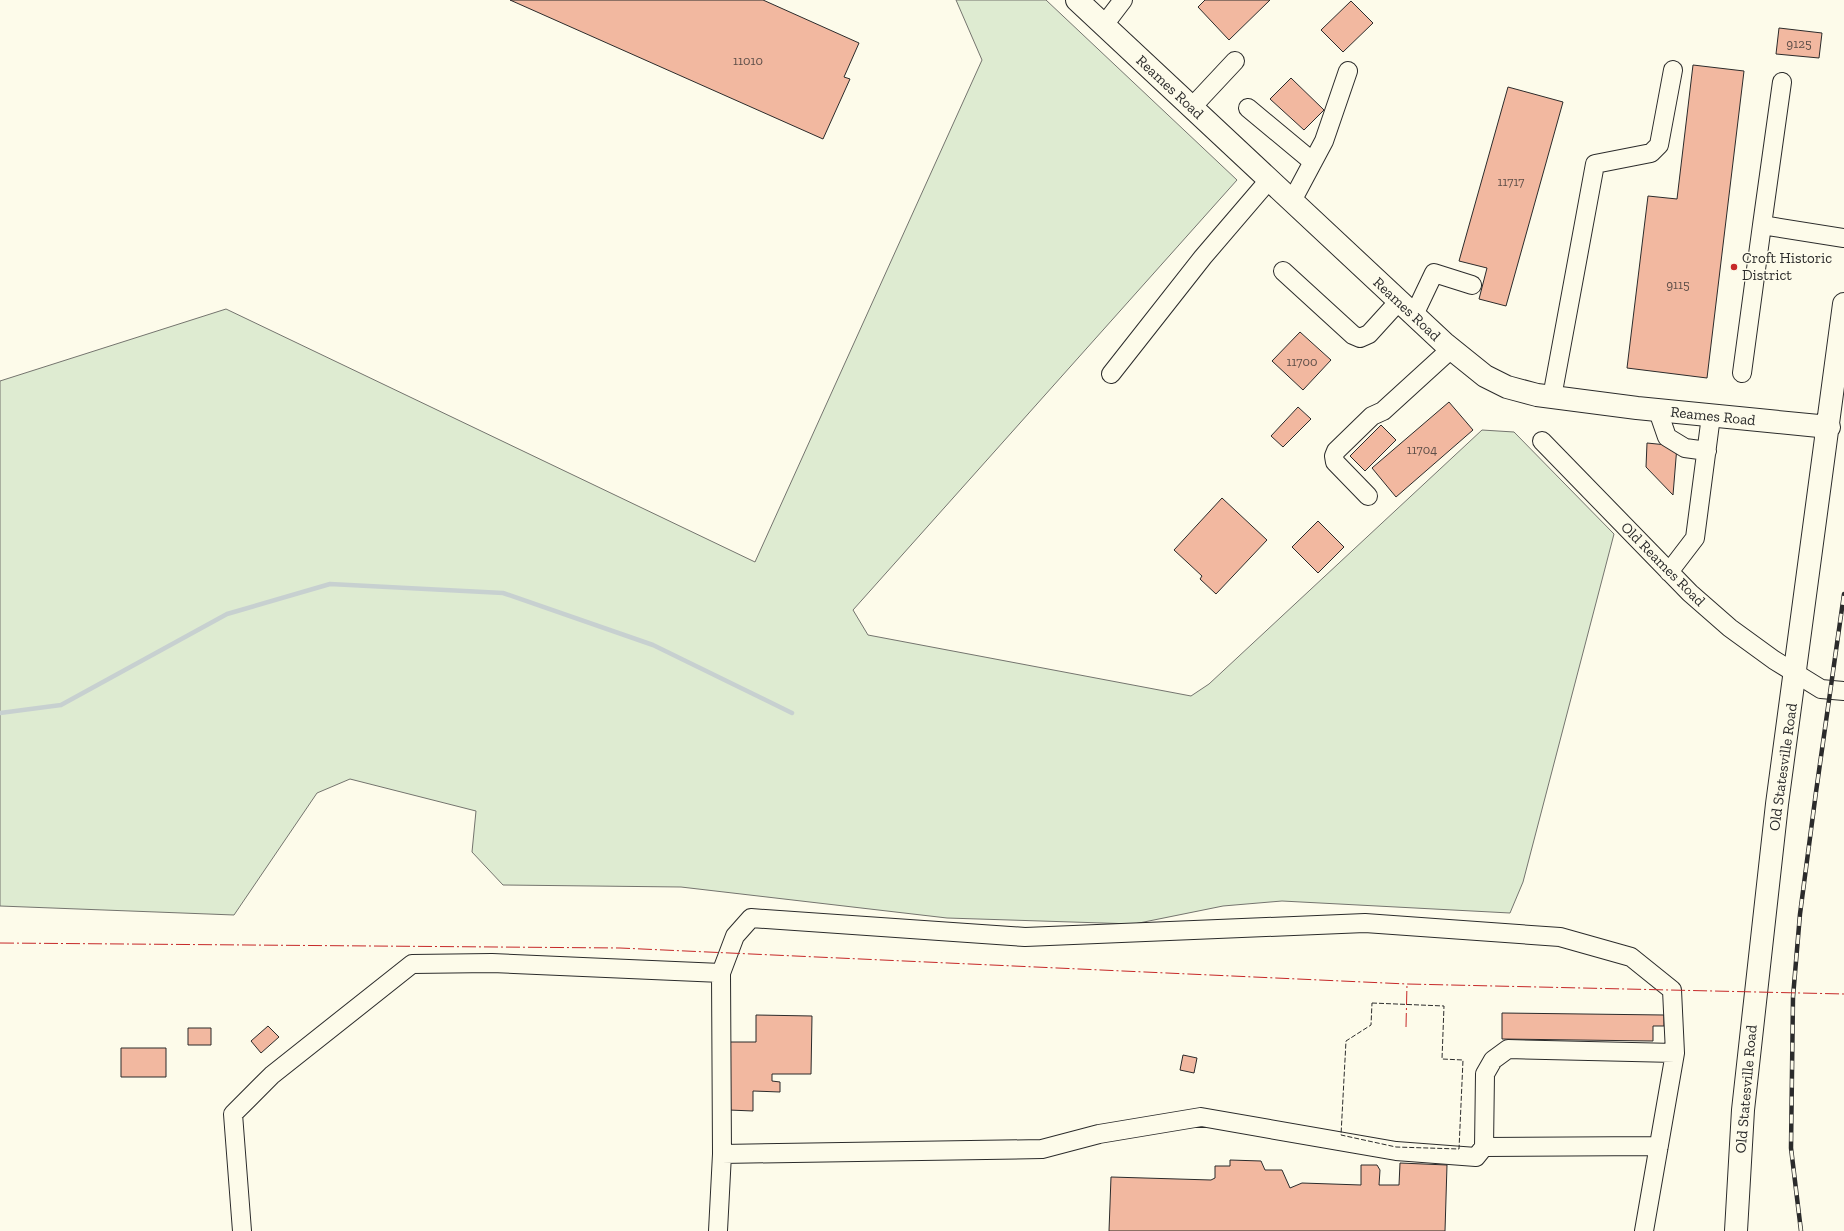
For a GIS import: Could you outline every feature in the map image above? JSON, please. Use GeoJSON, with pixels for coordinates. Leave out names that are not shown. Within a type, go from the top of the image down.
{"type":"FeatureCollection","features":[{"type":"Feature","properties":{"kind":"main road","name":"Reames Road"},"geometry":{"type":"LineString","coordinates":[[1077,0],[1406,308],[1451,349],[1485,376],[1507,387],[1552,397],[1658,411],[1829,427]]}},
{"type":"Feature","properties":{"kind":"main road","name":"Old Statesville Road"},"geometry":{"type":"LineString","coordinates":[[1736,1231],[1743,1110],[1777,804],[1829,427],[1844,304]]}},
{"type":"Feature","properties":{"kind":"street"},"geometry":{"type":"LineString","coordinates":[[1104,25],[1123,0]]}},
{"type":"Feature","properties":{"kind":"street"},"geometry":{"type":"LineString","coordinates":[[1192,107],[1235,61]]}},
{"type":"Feature","properties":{"kind":"street"},"geometry":{"type":"LineString","coordinates":[[1552,397],[1595,164],[1651,153],[1659,145],[1673,70]]}},
{"type":"Feature","properties":{"kind":"street"},"geometry":{"type":"LineString","coordinates":[[1292,201],[1324,141],[1348,71]]}},
{"type":"Feature","properties":{"kind":"street"},"geometry":{"type":"LineString","coordinates":[[1742,373],[1782,82]]}},
{"type":"Feature","properties":{"kind":"street"},"geometry":{"type":"LineString","coordinates":[[1248,108],[1313,162]]}},
{"type":"Feature","properties":{"kind":"street"},"geometry":{"type":"LineString","coordinates":[[1111,374],[1203,257],[1269,180]]}},
{"type":"Feature","properties":{"kind":"street"},"geometry":{"type":"LineString","coordinates":[[1762,224],[1844,238]]}},
{"type":"Feature","properties":{"kind":"street"},"geometry":{"type":"LineString","coordinates":[[1283,271],[1353,335],[1360,338],[1369,334],[1406,308],[1434,273],[1472,285]]}},
{"type":"Feature","properties":{"kind":"street"},"geometry":{"type":"LineString","coordinates":[[1368,496],[1335,462],[1334,456],[1336,451],[1372,416],[1383,411],[1451,349]]}},
{"type":"Feature","properties":{"kind":"street"},"geometry":{"type":"LineString","coordinates":[[1658,411],[1667,437],[1685,448],[1707,451]]}},
{"type":"Feature","properties":{"kind":"street"},"geometry":{"type":"LineString","coordinates":[[1669,572],[1695,538],[1711,416]]}},
{"type":"Feature","properties":{"kind":"street","name":"Old Reames Road"},"geometry":{"type":"LineString","coordinates":[[1542,441],[1690,593],[1730,628],[1821,689],[1844,691]]}},
{"type":"Feature","properties":{"kind":"street"},"geometry":{"type":"LineString","coordinates":[[718,1231],[722,1154],[721,973],[734,936],[751,918],[1025,937],[1365,923],[1560,937],[1631,957],[1672,990],[1675,1052],[1644,1231]]}},
{"type":"Feature","properties":{"kind":"street"},"geometry":{"type":"LineString","coordinates":[[242,1231],[233,1114],[272,1075],[412,964],[492,963],[721,973]]}},
{"type":"Feature","properties":{"kind":"street"},"geometry":{"type":"LineString","coordinates":[[722,1154],[1042,1149],[1099,1134],[1201,1117],[1396,1151],[1476,1157],[1484,1147],[1485,1074],[1492,1060],[1508,1049],[1675,1052]]}},
{"type":"Feature","properties":{"kind":"street"},"geometry":{"type":"LineString","coordinates":[[1484,1147],[1659,1146]]}},
{"type":"Feature","properties":{"kind":"green space"},"geometry":{"type":"Polygon","coordinates":[[[956,0],[1046,0],[1237,180],[853,610],[868,635],[1191,696],[1209,684],[1482,430],[1514,432],[1614,534],[1523,882],[1510,913],[1282,901],[1223,906],[1134,924],[947,918],[681,887],[503,885],[472,852],[476,811],[350,779],[317,793],[234,915],[0,906],[0,381],[226,309],[755,562],[982,60],[956,0]]]}},
{"type":"Feature","properties":{"kind":"building"},"geometry":{"type":"Polygon","coordinates":[[[510,0],[763,0],[859,43],[844,77],[850,79],[823,139],[510,0]]]}},
{"type":"Feature","properties":{"kind":"building"},"geometry":{"type":"Polygon","coordinates":[[[1205,0],[1270,0],[1229,40],[1198,7],[1205,0]]]}},
{"type":"Feature","properties":{"kind":"building"},"geometry":{"type":"Polygon","coordinates":[[[1351,1],[1373,23],[1343,52],[1321,30],[1351,1]]]}},
{"type":"Feature","properties":{"kind":"building"},"geometry":{"type":"Polygon","coordinates":[[[1779,28],[1822,33],[1819,58],[1776,54],[1779,28]]]}},
{"type":"Feature","properties":{"kind":"building"},"geometry":{"type":"Polygon","coordinates":[[[1693,65],[1744,71],[1707,378],[1627,368],[1648,196],[1677,199],[1693,65]]]}},
{"type":"Feature","properties":{"kind":"building"},"geometry":{"type":"Polygon","coordinates":[[[1291,78],[1324,110],[1304,130],[1270,99],[1291,78]]]}},
{"type":"Feature","properties":{"kind":"building"},"geometry":{"type":"Polygon","coordinates":[[[1508,87],[1563,102],[1506,306],[1479,299],[1487,268],[1459,261],[1508,87]]]}},
{"type":"Feature","properties":{"kind":"building"},"geometry":{"type":"Polygon","coordinates":[[[1300,332],[1331,360],[1303,390],[1272,361],[1300,332]]]}},
{"type":"Feature","properties":{"kind":"building"},"geometry":{"type":"Polygon","coordinates":[[[1449,402],[1473,430],[1396,497],[1372,468],[1449,402]]]}},
{"type":"Feature","properties":{"kind":"building"},"geometry":{"type":"Polygon","coordinates":[[[1298,407],[1311,419],[1283,447],[1271,436],[1298,407]]]}},
{"type":"Feature","properties":{"kind":"building"},"geometry":{"type":"Polygon","coordinates":[[[1381,425],[1396,440],[1365,471],[1350,456],[1381,425]]]}},
{"type":"Feature","properties":{"kind":"building"},"geometry":{"type":"Polygon","coordinates":[[[1647,443],[1677,446],[1673,495],[1646,467],[1647,443]]]}},
{"type":"Feature","properties":{"kind":"building"},"geometry":{"type":"Polygon","coordinates":[[[1222,498],[1267,540],[1216,594],[1200,579],[1202,576],[1174,550],[1222,498]]]}},
{"type":"Feature","properties":{"kind":"building"},"geometry":{"type":"Polygon","coordinates":[[[1318,521],[1344,547],[1318,573],[1292,547],[1318,521]]]}},
{"type":"Feature","properties":{"kind":"building"},"geometry":{"type":"Polygon","coordinates":[[[1502,1013],[1664,1015],[1664,1026],[1653,1026],[1653,1041],[1502,1039],[1502,1013]]]}},
{"type":"Feature","properties":{"kind":"building"},"geometry":{"type":"Polygon","coordinates":[[[756,1015],[812,1016],[811,1074],[772,1074],[772,1081],[780,1082],[780,1092],[753,1091],[753,1111],[729,1110],[730,1042],[756,1042],[756,1015]]]}},
{"type":"Feature","properties":{"kind":"building"},"geometry":{"type":"Polygon","coordinates":[[[268,1026],[279,1037],[261,1053],[251,1041],[268,1026]]]}},
{"type":"Feature","properties":{"kind":"building"},"geometry":{"type":"Polygon","coordinates":[[[188,1028],[211,1028],[211,1045],[188,1045],[188,1028]]]}},
{"type":"Feature","properties":{"kind":"building"},"geometry":{"type":"Polygon","coordinates":[[[121,1048],[166,1048],[166,1077],[121,1077],[121,1048]]]}},
{"type":"Feature","properties":{"kind":"building"},"geometry":{"type":"Polygon","coordinates":[[[1183,1055],[1197,1058],[1194,1073],[1180,1070],[1183,1055]]]}},
{"type":"Feature","properties":{"kind":"building"},"geometry":{"type":"Polygon","coordinates":[[[1230,1160],[1261,1161],[1265,1170],[1282,1170],[1290,1188],[1302,1183],[1361,1185],[1361,1165],[1377,1165],[1380,1170],[1379,1185],[1399,1185],[1400,1163],[1447,1165],[1445,1231],[1109,1231],[1111,1177],[1211,1180],[1215,1178],[1215,1166],[1230,1166],[1230,1160]]]}},
{"type":"Feature","properties":{"kind":"waterway"},"geometry":{"type":"LineString","coordinates":[[0,713],[61,705],[227,614],[330,584],[503,593],[653,645],[792,713]]}},
{"type":"Feature","properties":{"kind":"railway"},"geometry":{"type":"LineString","coordinates":[[1801,1231],[1791,1148],[1793,997],[1800,914],[1844,594]]}},
{"type":"Feature","properties":{"kind":"fence"},"geometry":{"type":"LineString","coordinates":[[1372,1003],[1444,1006],[1442,1059],[1463,1060],[1459,1149],[1396,1147],[1341,1135],[1346,1041],[1371,1025],[1372,1003]]}},
{"type":"Feature","properties":{"kind":"power"},"geometry":{"type":"LineString","coordinates":[[0,943],[620,948],[1407,984],[1844,994]]}},
{"type":"Feature","properties":{"kind":"power"},"geometry":{"type":"LineString","coordinates":[[1406,1027],[1407,984]]}},
{"type":"Feature","properties":{"kind":"place","name":"Croft Historic District"},"geometry":{"type":"Point","coordinates":[1734,267]}}]}
